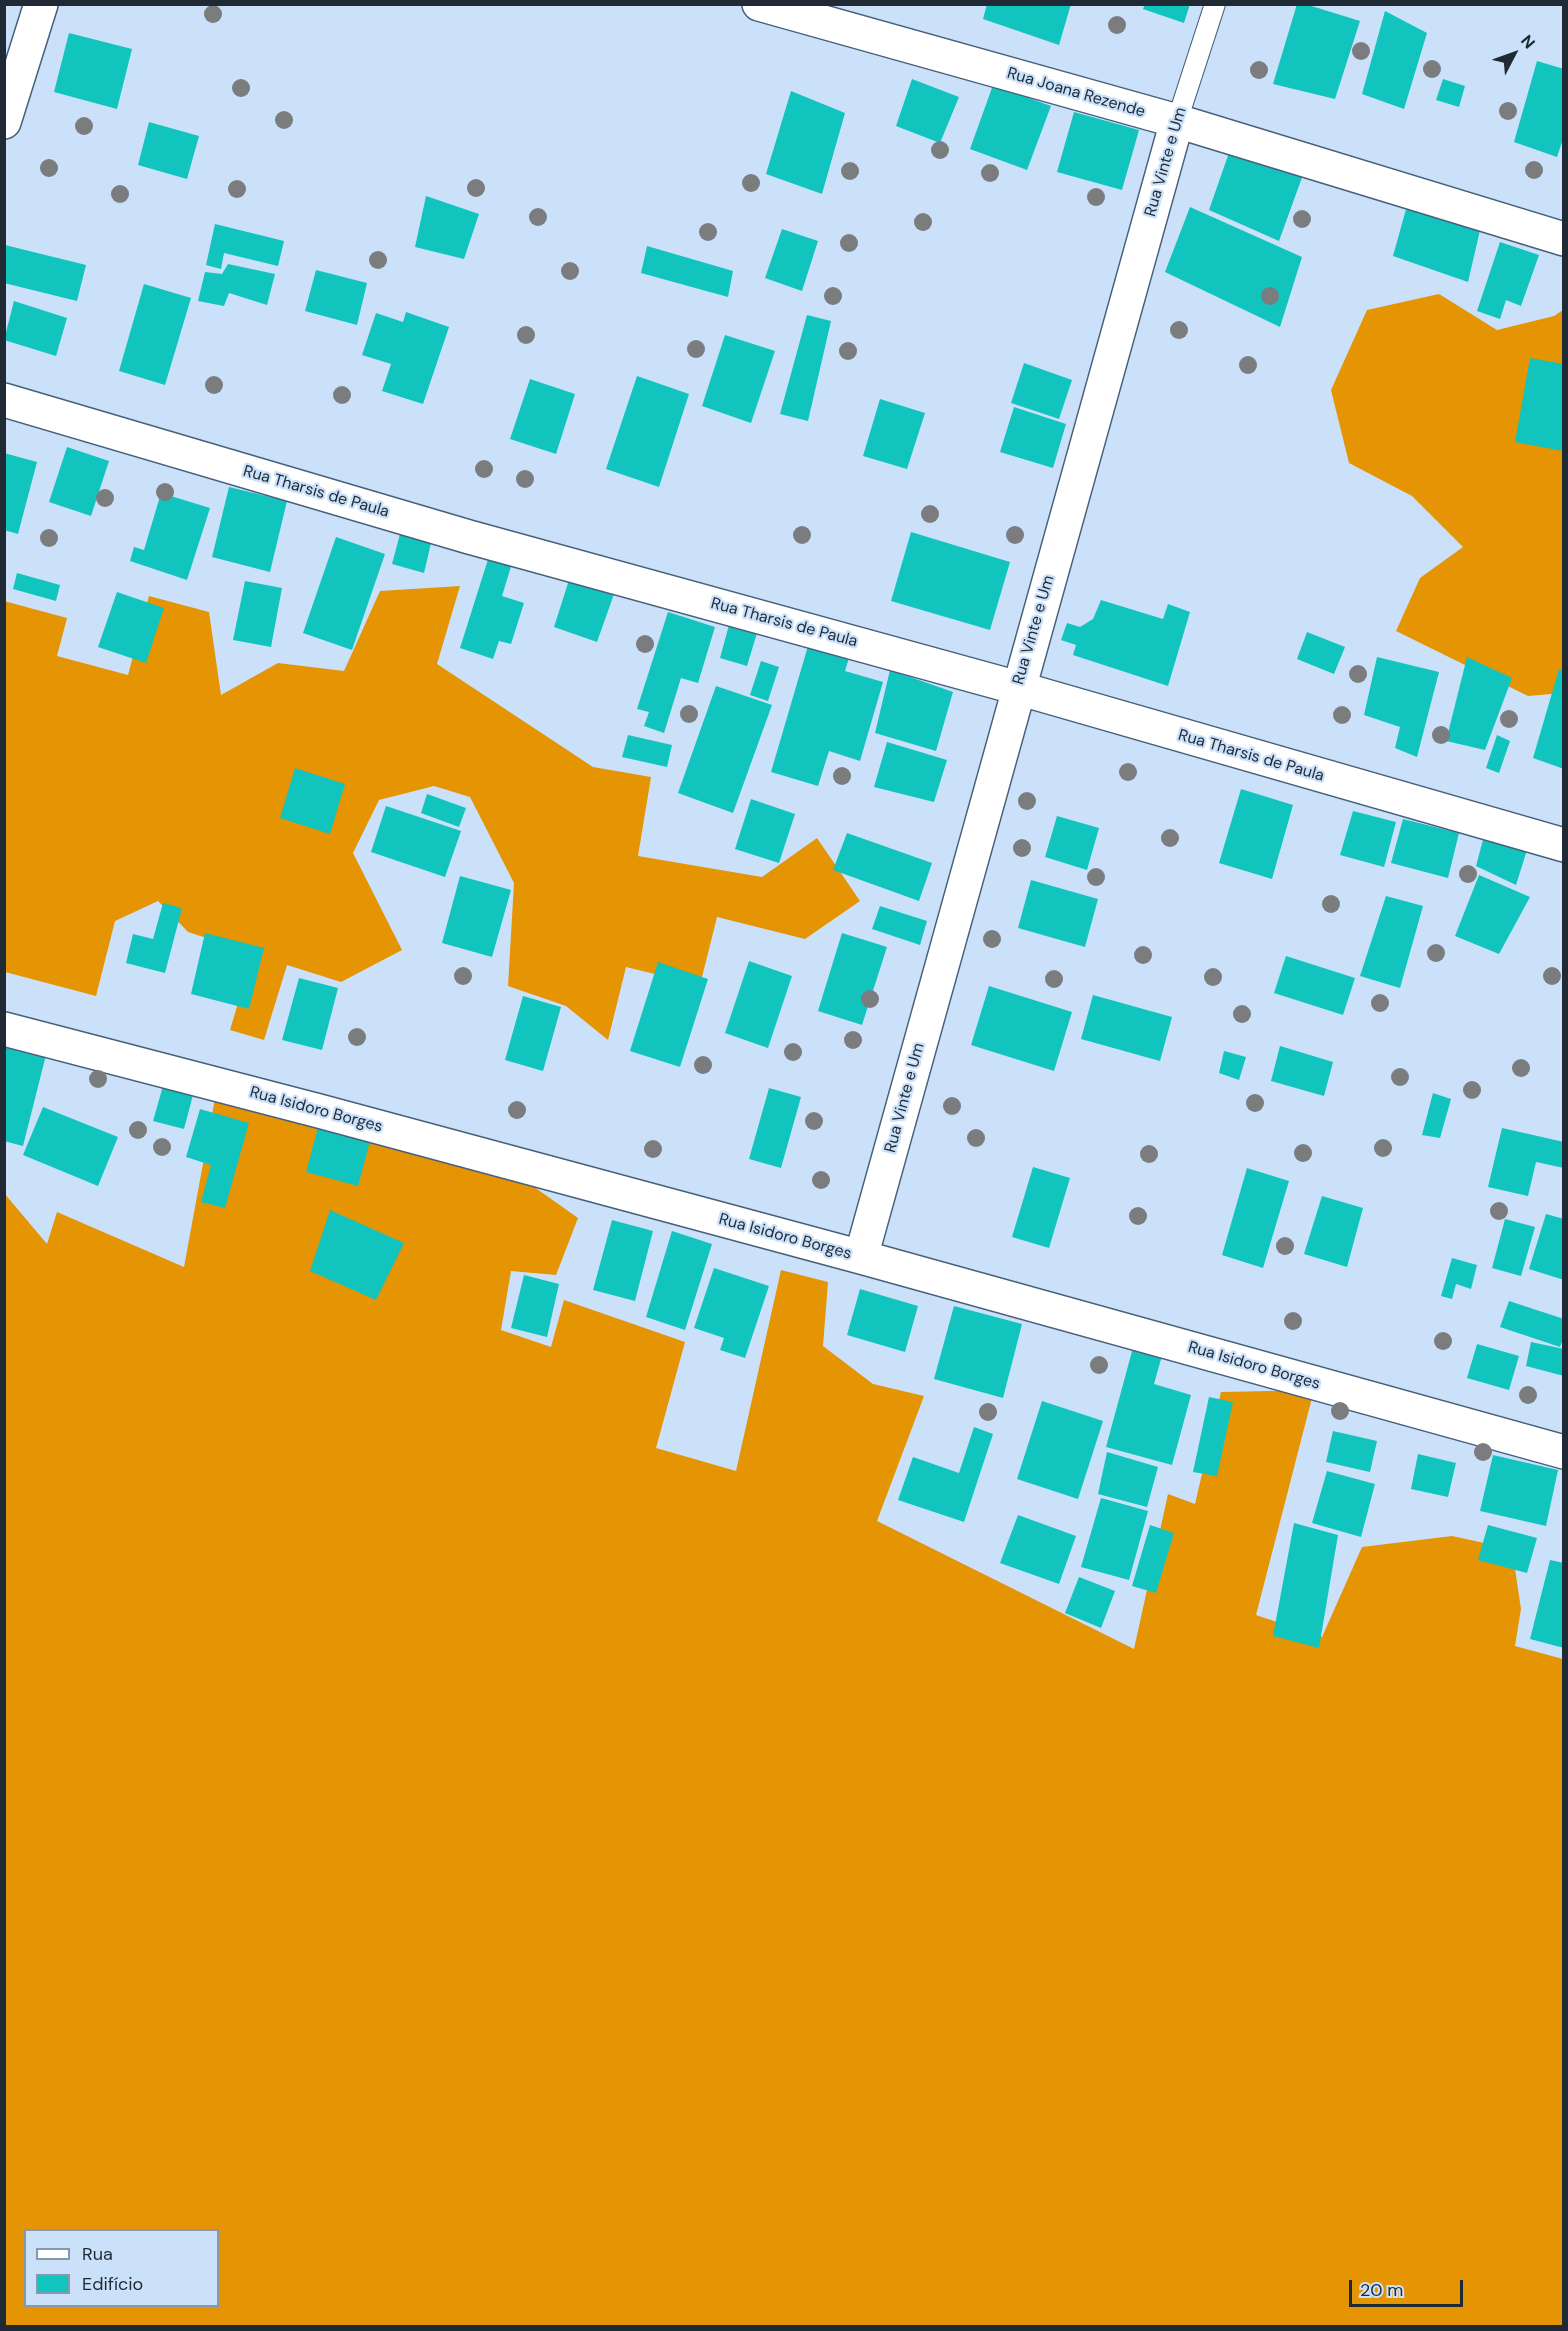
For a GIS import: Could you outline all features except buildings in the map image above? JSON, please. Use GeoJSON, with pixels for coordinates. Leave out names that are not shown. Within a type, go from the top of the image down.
{"type":"FeatureCollection","features":[{"type":"Feature","properties":{"kind":"street"},"geometry":{"type":"LineString","coordinates":[[4,122],[41,4]]}},
{"type":"Feature","properties":{"kind":"street","name":"Rua Joana Rezende"},"geometry":{"type":"LineString","coordinates":[[759,4],[1177,121],[1563,239]]}},
{"type":"Feature","properties":{"kind":"street","name":"Rua Vinte e Um"},"geometry":{"type":"LineString","coordinates":[[861,1257],[1177,121]]}},
{"type":"Feature","properties":{"kind":"street","name":"Rua Tharsis de Paula"},"geometry":{"type":"LineString","coordinates":[[4,400],[469,537],[1018,688],[1563,845]]}},
{"type":"Feature","properties":{"kind":"street","name":"Rua Isidoro Borges"},"geometry":{"type":"LineString","coordinates":[[4,1029],[861,1257],[1563,1452]]}},
{"type":"Feature","properties":{"kind":"lane","name":"Rua Vinte e Um"},"geometry":{"type":"LineString","coordinates":[[1177,121],[1215,4]]}},
{"type":"Feature","properties":{"kind":"shaded area"},"geometry":{"type":"Polygon","coordinates":[[[1439,294],[1497,330],[1554,316],[1563,310],[1563,693],[1528,696],[1396,631],[1420,578],[1463,547],[1412,496],[1349,463],[1331,390],[1367,310],[1439,294]]]}},
{"type":"Feature","properties":{"kind":"shaded area"},"geometry":{"type":"Polygon","coordinates":[[[460,586],[437,664],[593,767],[651,777],[638,856],[762,877],[817,838],[860,901],[805,939],[717,917],[700,985],[626,967],[608,1040],[566,1006],[508,986],[514,883],[470,797],[434,786],[379,800],[353,853],[402,950],[341,982],[287,965],[264,1040],[230,1030],[253,953],[188,932],[158,901],[115,921],[96,996],[5,972],[4,601],[67,618],[57,656],[128,675],[149,596],[209,612],[221,695],[278,663],[344,671],[380,591],[460,586]]]}},
{"type":"Feature","properties":{"kind":"shaded area"},"geometry":{"type":"Polygon","coordinates":[[[216,1093],[530,1184],[578,1218],[556,1275],[511,1271],[501,1330],[551,1347],[564,1300],[685,1342],[656,1448],[736,1471],[781,1270],[828,1282],[823,1346],[873,1384],[924,1396],[877,1521],[1134,1649],[1168,1494],[1195,1504],[1221,1392],[1314,1390],[1256,1615],[1322,1637],[1362,1547],[1452,1536],[1512,1549],[1521,1609],[1515,1646],[1563,1659],[1563,2326],[5,2326],[4,1193],[47,1244],[57,1212],[184,1267],[216,1093]]]}}]}
